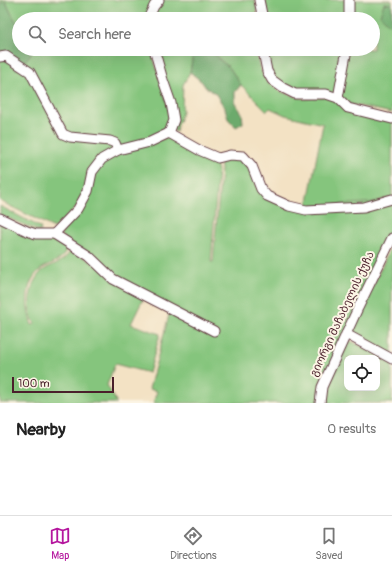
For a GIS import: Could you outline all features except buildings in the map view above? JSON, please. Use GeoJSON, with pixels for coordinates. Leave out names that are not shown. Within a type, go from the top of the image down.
{"type":"FeatureCollection","features":[{"type":"Feature","properties":{"kind":"street"},"geometry":{"type":"LineString","coordinates":[[151,12],[159,0]]}},
{"type":"Feature","properties":{"kind":"street"},"geometry":{"type":"LineString","coordinates":[[259,0],[262,12]]}},
{"type":"Feature","properties":{"kind":"street"},"geometry":{"type":"LineString","coordinates":[[349,0],[349,12]]}},
{"type":"Feature","properties":{"kind":"street"},"geometry":{"type":"LineString","coordinates":[[0,57],[6,56],[30,72],[64,134],[70,137],[115,142],[118,150]]}},
{"type":"Feature","properties":{"kind":"street"},"geometry":{"type":"LineString","coordinates":[[54,234],[78,209],[88,191],[92,172],[102,159],[118,150],[150,142],[169,133],[174,120],[171,103],[156,56]]}},
{"type":"Feature","properties":{"kind":"street"},"geometry":{"type":"LineString","coordinates":[[264,56],[267,71],[272,80],[295,94],[326,94],[338,98],[348,108],[392,119]]}},
{"type":"Feature","properties":{"kind":"street"},"geometry":{"type":"LineString","coordinates":[[338,98],[346,56]]}},
{"type":"Feature","properties":{"kind":"street"},"geometry":{"type":"LineString","coordinates":[[169,133],[199,150],[218,158],[230,155],[243,156],[252,166],[261,189],[267,196],[289,206],[306,210],[364,207],[392,199]]}},
{"type":"Feature","properties":{"kind":"street"},"geometry":{"type":"LineString","coordinates":[[0,218],[31,232],[54,234],[89,256],[113,279],[214,331]]}},
{"type":"Feature","properties":{"kind":"street","name":"გიორგი მაჩაბელის ქუჩა"},"geometry":{"type":"LineString","coordinates":[[320,403],[322,387],[392,238]]}},
{"type":"Feature","properties":{"kind":"street"},"geometry":{"type":"LineString","coordinates":[[346,334],[392,359]]}},
{"type":"Feature","properties":{"kind":"green space"},"geometry":{"type":"Polygon","coordinates":[[[0,0],[155,0],[149,12],[12,12],[12,15],[6,2],[0,3],[0,0]]]}},
{"type":"Feature","properties":{"kind":"green space"},"geometry":{"type":"Polygon","coordinates":[[[163,0],[255,0],[257,12],[155,12],[163,0]]]}},
{"type":"Feature","properties":{"kind":"green space"},"geometry":{"type":"Polygon","coordinates":[[[265,0],[392,0],[392,4],[384,3],[387,22],[392,27],[392,113],[350,104],[343,98],[299,91],[285,85],[274,77],[267,61],[267,56],[380,56],[380,12],[267,12],[265,0]]]}},
{"type":"Feature","properties":{"kind":"green space"},"geometry":{"type":"Polygon","coordinates":[[[6,2],[12,15],[12,56],[29,56],[17,70],[10,63],[0,58],[0,3],[6,2]]]}},
{"type":"Feature","properties":{"kind":"green space"},"geometry":{"type":"Polygon","coordinates":[[[384,3],[392,4],[392,27],[380,15],[384,3]]]}},
{"type":"Feature","properties":{"kind":"green space"},"geometry":{"type":"Polygon","coordinates":[[[16,56],[153,56],[170,115],[168,128],[162,135],[107,153],[89,180],[76,208],[54,228],[0,201],[0,58],[16,56]]]}},
{"type":"Feature","properties":{"kind":"green space"},"geometry":{"type":"Polygon","coordinates":[[[157,56],[193,56],[190,72],[183,85],[182,112],[176,132],[173,130],[157,56]]]}},
{"type":"Feature","properties":{"kind":"green space"},"geometry":{"type":"Polygon","coordinates":[[[193,56],[217,56],[229,67],[241,85],[235,92],[235,103],[242,113],[243,123],[236,127],[228,119],[225,108],[215,93],[206,88],[202,82],[190,72],[193,56]]]}},
{"type":"Feature","properties":{"kind":"green space"},"geometry":{"type":"Polygon","coordinates":[[[217,56],[257,56],[260,68],[267,82],[282,92],[304,99],[329,97],[392,121],[392,197],[363,205],[307,207],[323,124],[285,115],[270,108],[267,111],[241,85],[229,67],[217,56]]]}},
{"type":"Feature","properties":{"kind":"green space"},"geometry":{"type":"Polygon","coordinates":[[[167,137],[215,159],[218,171],[211,262],[213,262],[221,170],[220,160],[241,157],[250,168],[259,190],[289,208],[392,201],[392,234],[318,403],[153,403],[157,391],[149,389],[171,312],[113,277],[60,235],[79,210],[93,172],[103,159],[167,137]]]}},
{"type":"Feature","properties":{"kind":"green space"},"geometry":{"type":"Polygon","coordinates":[[[0,206],[40,227],[41,231],[0,215],[0,206]]]}},
{"type":"Feature","properties":{"kind":"green space"},"geometry":{"type":"Polygon","coordinates":[[[0,220],[50,236],[65,243],[66,249],[62,257],[40,270],[31,282],[28,296],[28,311],[32,325],[35,324],[30,312],[29,302],[31,290],[35,280],[42,271],[65,258],[72,249],[144,297],[131,324],[160,334],[149,373],[115,364],[107,385],[117,403],[0,402],[0,220]]]}},
{"type":"Feature","properties":{"kind":"green space"},"geometry":{"type":"Polygon","coordinates":[[[392,244],[392,356],[351,334],[392,244]]]}},
{"type":"Feature","properties":{"kind":"green space"},"geometry":{"type":"Polygon","coordinates":[[[346,339],[379,355],[344,355],[344,391],[380,391],[380,355],[392,361],[392,403],[322,403],[325,385],[346,339]]]}}]}
